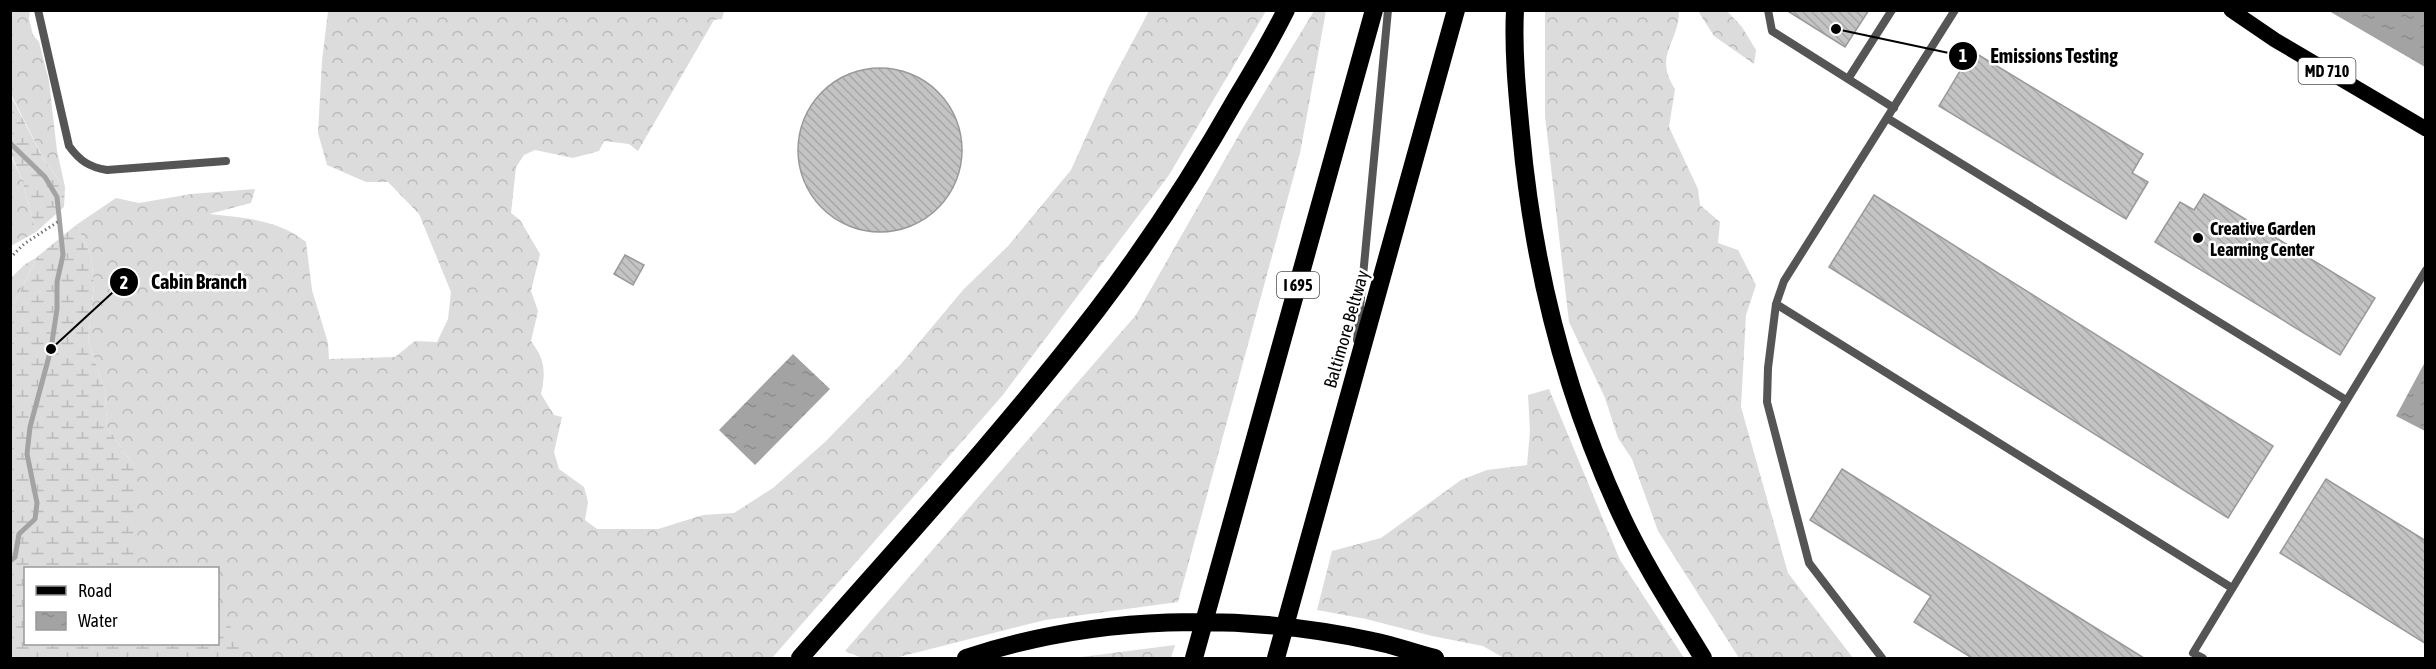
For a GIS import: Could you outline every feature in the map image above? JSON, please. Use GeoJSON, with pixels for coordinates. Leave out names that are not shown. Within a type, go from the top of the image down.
{"type":"FeatureCollection","features":[{"type":"Feature","properties":{"kind":"highway"},"geometry":{"type":"LineString","coordinates":[[800,658],[1053,367],[1099,307],[1158,226],[1222,122],[1286,10]]}},
{"type":"Feature","properties":{"kind":"highway","name":"I 695"},"geometry":{"type":"LineString","coordinates":[[1194,658],[1374,10]]}},
{"type":"Feature","properties":{"kind":"highway","name":"Baltimore Beltway"},"geometry":{"type":"LineString","coordinates":[[1276,658],[1456,10]]}},
{"type":"Feature","properties":{"kind":"highway"},"geometry":{"type":"LineString","coordinates":[[1515,10],[1517,98],[1525,180],[1537,258],[1571,392],[1623,518],[1661,589],[1703,658]]}},
{"type":"Feature","properties":{"kind":"highway"},"geometry":{"type":"LineString","coordinates":[[966,658],[1048,636],[1113,626],[1169,622],[1229,623],[1303,629],[1374,641],[1435,658]]}},
{"type":"Feature","properties":{"kind":"main road","name":"MD 710"},"geometry":{"type":"LineString","coordinates":[[2230,10],[2426,129]]}},
{"type":"Feature","properties":{"kind":"lane"},"geometry":{"type":"LineString","coordinates":[[38,10],[69,146],[78,158],[91,167],[107,170],[226,161]]}},
{"type":"Feature","properties":{"kind":"lane"},"geometry":{"type":"LineString","coordinates":[[1353,380],[1388,10]]}},
{"type":"Feature","properties":{"kind":"lane"},"geometry":{"type":"LineString","coordinates":[[1768,10],[1772,31],[1894,108]]}},
{"type":"Feature","properties":{"kind":"lane"},"geometry":{"type":"LineString","coordinates":[[1848,79],[1892,10]]}},
{"type":"Feature","properties":{"kind":"lane"},"geometry":{"type":"LineString","coordinates":[[1882,658],[1809,563],[1767,402],[1768,368],[1776,304],[1784,281],[1955,10]]}},
{"type":"Feature","properties":{"kind":"lane"},"geometry":{"type":"LineString","coordinates":[[1887,118],[2346,400]]}},
{"type":"Feature","properties":{"kind":"lane"},"geometry":{"type":"LineString","coordinates":[[2203,658],[2193,652],[2426,270]]}},
{"type":"Feature","properties":{"kind":"lane"},"geometry":{"type":"LineString","coordinates":[[1776,304],[2232,588]]}},
{"type":"Feature","properties":{"kind":"path"},"geometry":{"type":"LineString","coordinates":[[10,258],[24,244],[59,221]]}},
{"type":"Feature","properties":{"kind":"green space"},"geometry":{"type":"Polygon","coordinates":[[[11,11],[30,11],[29,19],[33,35],[39,42],[49,81],[57,151],[65,187],[45,162],[11,94],[11,11]]]}},
{"type":"Feature","properties":{"kind":"green space"},"geometry":{"type":"Polygon","coordinates":[[[328,11],[724,11],[722,19],[714,20],[638,151],[629,144],[604,141],[599,151],[573,158],[535,150],[524,155],[516,167],[511,213],[520,220],[540,254],[531,291],[538,311],[531,341],[542,360],[544,379],[541,394],[554,415],[562,417],[554,452],[559,469],[584,487],[588,502],[585,520],[597,529],[658,529],[703,515],[734,513],[773,488],[825,442],[901,364],[963,290],[1008,246],[1071,170],[1109,86],[1149,11],[1266,11],[1169,175],[1002,396],[772,658],[11,658],[10,512],[134,466],[107,427],[105,391],[88,340],[94,285],[91,255],[76,225],[116,198],[139,203],[191,194],[255,189],[251,203],[209,214],[272,224],[284,228],[306,242],[312,290],[328,343],[329,359],[395,357],[415,341],[437,342],[448,319],[451,292],[419,214],[388,182],[366,182],[327,165],[318,133],[322,61],[328,11]]]}},
{"type":"Feature","properties":{"kind":"green space"},"geometry":{"type":"Polygon","coordinates":[[[1314,11],[1326,11],[1300,153],[1178,602],[1045,620],[895,658],[862,658],[845,651],[1136,315],[1244,126],[1314,11]]]}},
{"type":"Feature","properties":{"kind":"green space"},"geometry":{"type":"Polygon","coordinates":[[[1545,11],[1679,11],[1666,67],[1675,89],[1669,127],[1698,189],[1700,205],[1720,222],[1718,243],[1738,250],[1756,285],[1746,315],[1741,407],[1788,573],[1853,658],[1739,658],[1658,531],[1632,459],[1618,438],[1605,398],[1569,322],[1545,116],[1545,11]]]}},
{"type":"Feature","properties":{"kind":"green space"},"geometry":{"type":"Polygon","coordinates":[[[1698,11],[1727,11],[1742,27],[1756,50],[1754,64],[1714,36],[1698,11]]]}},
{"type":"Feature","properties":{"kind":"green space"},"geometry":{"type":"Polygon","coordinates":[[[10,94],[45,162],[65,187],[64,207],[36,232],[22,180],[11,154],[10,94]]]}},
{"type":"Feature","properties":{"kind":"green space"},"geometry":{"type":"Polygon","coordinates":[[[10,154],[22,180],[36,232],[11,246],[10,154]]]}},
{"type":"Feature","properties":{"kind":"green space"},"geometry":{"type":"Polygon","coordinates":[[[76,225],[91,255],[94,285],[88,340],[105,391],[107,427],[134,466],[133,553],[136,567],[24,567],[24,645],[219,645],[219,618],[232,629],[243,658],[11,658],[11,310],[37,257],[76,225]]]}},
{"type":"Feature","properties":{"kind":"green space"},"geometry":{"type":"Polygon","coordinates":[[[37,257],[11,310],[11,278],[24,265],[37,257]]]}},
{"type":"Feature","properties":{"kind":"green space"},"geometry":{"type":"Polygon","coordinates":[[[1549,389],[1620,560],[1684,658],[1504,658],[1483,646],[1317,610],[1332,551],[1381,538],[1461,480],[1487,470],[1527,465],[1530,431],[1528,395],[1549,389]]]}},
{"type":"Feature","properties":{"kind":"green space"},"geometry":{"type":"Polygon","coordinates":[[[1175,645],[1171,658],[1074,658],[1175,645]]]}},
{"type":"Feature","properties":{"kind":"water"},"geometry":{"type":"Polygon","coordinates":[[[2329,11],[2425,11],[2425,67],[2329,11]]]}},
{"type":"Feature","properties":{"kind":"water"},"geometry":{"type":"Polygon","coordinates":[[[793,354],[830,389],[755,465],[719,430],[793,354]]]}},
{"type":"Feature","properties":{"kind":"water"},"geometry":{"type":"Polygon","coordinates":[[[2425,362],[2425,431],[2396,416],[2425,362]]]}},
{"type":"Feature","properties":{"kind":"building"},"geometry":{"type":"Polygon","coordinates":[[[1786,10],[1869,10],[1845,47],[1786,10]]]}},
{"type":"Feature","properties":{"kind":"building"},"geometry":{"type":"Polygon","coordinates":[[[1972,51],[2143,154],[2132,173],[2148,182],[2126,219],[1939,106],[1972,51]]]}},
{"type":"Feature","properties":{"kind":"building"},"geometry":{"type":"Polygon","coordinates":[[[880,68],[911,74],[938,92],[956,119],[962,150],[956,181],[938,208],[911,226],[880,232],[849,226],[822,208],[804,181],[798,150],[804,119],[822,92],[849,74],[880,68]]]}},
{"type":"Feature","properties":{"kind":"building"},"geometry":{"type":"Polygon","coordinates":[[[2204,194],[2375,298],[2340,355],[2155,242],[2180,202],[2194,210],[2204,194]]]}},
{"type":"Feature","properties":{"kind":"building"},"geometry":{"type":"Polygon","coordinates":[[[1874,195],[2273,446],[2228,518],[1829,267],[1874,195]]]}},
{"type":"Feature","properties":{"kind":"building"},"geometry":{"type":"Polygon","coordinates":[[[625,255],[644,265],[633,285],[614,274],[625,255]]]}},
{"type":"Feature","properties":{"kind":"building"},"geometry":{"type":"Polygon","coordinates":[[[1842,469],[2144,658],[1972,658],[1914,622],[1931,596],[1810,520],[1842,469]]]}},
{"type":"Feature","properties":{"kind":"building"},"geometry":{"type":"Polygon","coordinates":[[[2326,479],[2426,541],[2426,644],[2280,553],[2326,479]]]}},
{"type":"Feature","properties":{"kind":"waterway"},"geometry":{"type":"LineString","coordinates":[[10,143],[45,177],[57,197],[63,255],[57,282],[57,309],[51,349],[30,427],[27,454],[37,503],[35,519],[19,534],[15,557],[10,561]]}},
{"type":"Feature","properties":{"kind":"place","name":"Emissions Testing"},"geometry":{"type":"Point","coordinates":[1836,29]}},
{"type":"Feature","properties":{"kind":"place","name":"Creative Garden Learning Center"},"geometry":{"type":"Point","coordinates":[2198,238]}},
{"type":"Feature","properties":{"kind":"place","name":"Cabin Branch"},"geometry":{"type":"Point","coordinates":[51,349]}}]}
